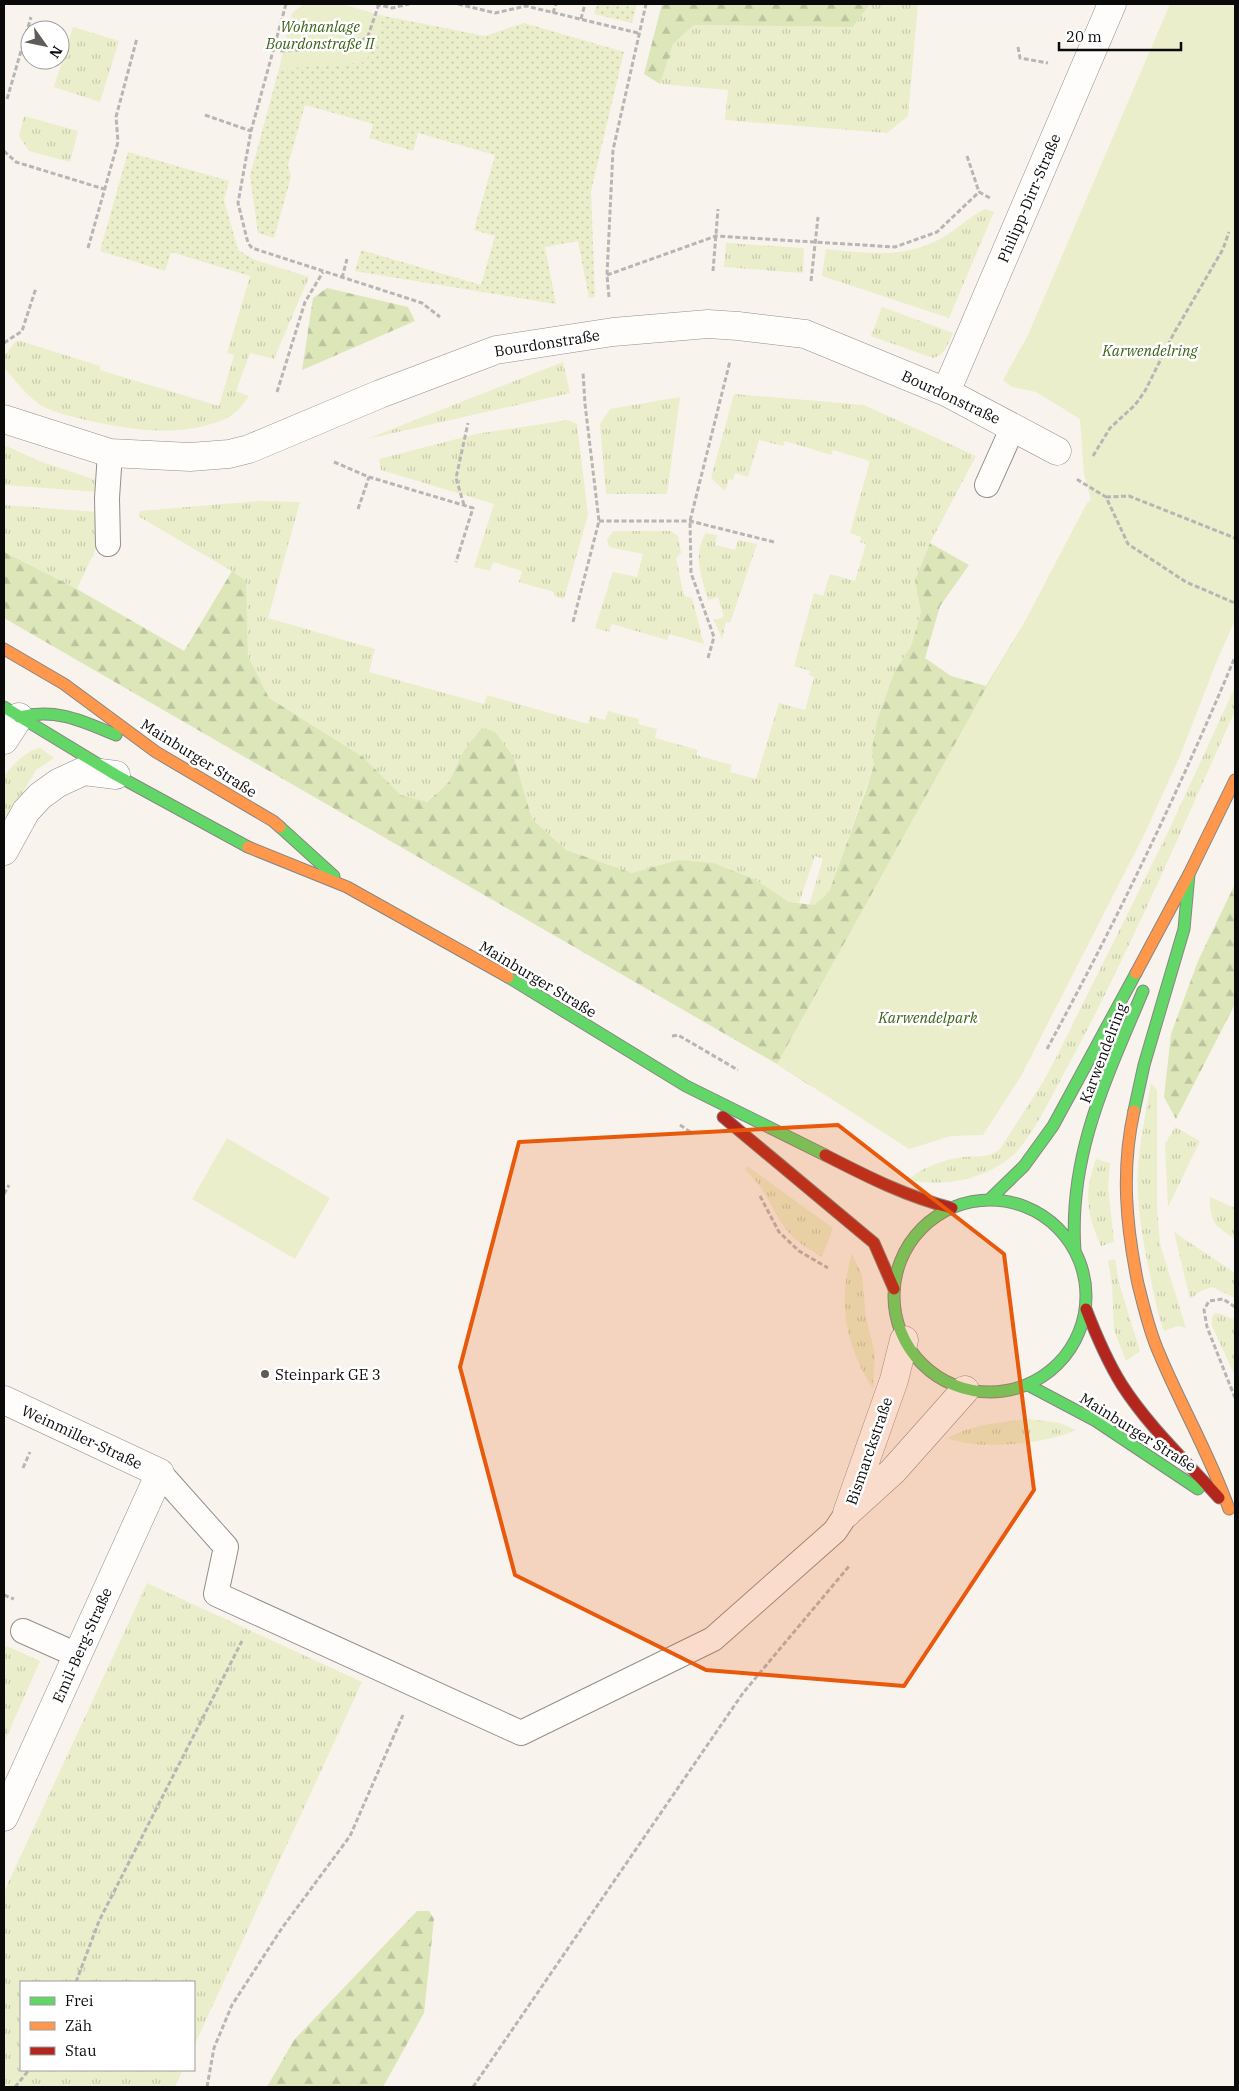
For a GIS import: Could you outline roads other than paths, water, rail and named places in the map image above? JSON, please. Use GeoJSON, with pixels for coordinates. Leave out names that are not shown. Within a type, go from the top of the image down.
{"type":"FeatureCollection","features":[{"type":"Feature","properties":{"kind":"main road","name":"Mainburger Straße"},"geometry":{"type":"LineString","coordinates":[[4,648],[64,684],[156,752],[273,821],[347,887]]}},
{"type":"Feature","properties":{"kind":"main road","name":"Mainburger Straße"},"geometry":{"type":"LineString","coordinates":[[11,712],[116,775],[255,851],[347,887],[485,963],[686,1086],[880,1183],[932,1203],[952,1208]]}},
{"type":"Feature","properties":{"kind":"main road"},"geometry":{"type":"LineString","coordinates":[[11,712],[58,714],[83,722],[156,752]]}},
{"type":"Feature","properties":{"kind":"main road","name":"Karwendelring"},"geometry":{"type":"LineString","coordinates":[[989,1200],[1008,1185],[1028,1162],[1053,1126],[1189,874],[1235,780]]}},
{"type":"Feature","properties":{"kind":"main road"},"geometry":{"type":"LineString","coordinates":[[1189,874],[1184,929],[1144,1065],[1127,1142],[1126,1215],[1146,1318],[1158,1352],[1183,1400],[1232,1512]]}},
{"type":"Feature","properties":{"kind":"main road","name":"Karwendelring"},"geometry":{"type":"LineString","coordinates":[[1154,964],[1189,874]]}},
{"type":"Feature","properties":{"kind":"main road","name":"Karwendelring"},"geometry":{"type":"LineString","coordinates":[[1075,1250],[1074,1208],[1085,1147],[1097,1108],[1147,982]]}},
{"type":"Feature","properties":{"kind":"main road","name":"Mainburger Straße"},"geometry":{"type":"LineString","coordinates":[[686,1086],[874,1243],[894,1289]]}},
{"type":"Feature","properties":{"kind":"main road","name":"Mainburger Straße"},"geometry":{"type":"LineString","coordinates":[[989,1200],[1010,1202],[1030,1208],[1063,1233],[1075,1250],[1085,1279],[1086,1309],[1073,1346],[1061,1362],[1046,1375],[1028,1385],[1008,1392],[986,1393],[965,1390],[946,1382],[929,1371],[915,1357],[904,1340],[894,1306],[894,1289],[898,1268],[906,1249],[934,1218],[952,1208],[970,1202],[989,1200]]}},
{"type":"Feature","properties":{"kind":"main road","name":"Mainburger Straße"},"geometry":{"type":"LineString","coordinates":[[1086,1309],[1102,1349],[1122,1385],[1148,1418],[1232,1512]]}},
{"type":"Feature","properties":{"kind":"main road","name":"Mainburger Straße"},"geometry":{"type":"LineString","coordinates":[[1028,1385],[1096,1421],[1232,1512]]}},
{"type":"Feature","properties":{"kind":"street","name":"Philipp-Dirr-Straße"},"geometry":{"type":"LineString","coordinates":[[946,392],[1112,4]]}},
{"type":"Feature","properties":{"kind":"street","name":"Bourdonstraße"},"geometry":{"type":"LineString","coordinates":[[4,419],[110,453],[190,457],[236,452],[249,449],[380,394],[496,350],[612,332],[708,324],[805,334],[946,392],[1057,451]]}},
{"type":"Feature","properties":{"kind":"street"},"geometry":{"type":"LineString","coordinates":[[4,740],[11,712]]}},
{"type":"Feature","properties":{"kind":"street"},"geometry":{"type":"LineString","coordinates":[[4,851],[26,811],[40,796],[58,783],[84,771],[116,775]]}},
{"type":"Feature","properties":{"kind":"street","name":"Bismarckstraße"},"geometry":{"type":"LineString","coordinates":[[847,1513],[894,1380],[904,1340]]}},
{"type":"Feature","properties":{"kind":"street","name":"Bismarckstraße"},"geometry":{"type":"LineString","coordinates":[[847,1513],[893,1471],[965,1390]]}},
{"type":"Feature","properties":{"kind":"street","name":"Weinmiller-Straße"},"geometry":{"type":"LineString","coordinates":[[4,1400],[160,1474]]}},
{"type":"Feature","properties":{"kind":"street","name":"Emil-Berg-Straße"},"geometry":{"type":"LineString","coordinates":[[4,1817],[160,1474]]}},
{"type":"Feature","properties":{"kind":"lane"},"geometry":{"type":"LineString","coordinates":[[987,485],[1013,427]]}},
{"type":"Feature","properties":{"kind":"lane"},"geometry":{"type":"LineString","coordinates":[[108,544],[107,498],[110,453]]}},
{"type":"Feature","properties":{"kind":"lane"},"geometry":{"type":"LineString","coordinates":[[160,1474],[226,1547],[216,1594],[521,1733],[713,1639],[835,1531],[847,1513]]}},
{"type":"Feature","properties":{"kind":"lane"},"geometry":{"type":"LineString","coordinates":[[23,1631],[77,1655]]}},
{"type":"Feature","properties":{"kind":"place","name":"Steinpark GE 3"},"geometry":{"type":"Point","coordinates":[265,1374]}},
{"type":"Feature","properties":{"kind":"park label","name":"Wohnanlage Bourdonstraße II"},"geometry":{"type":"Point","coordinates":[320,34]}},
{"type":"Feature","properties":{"kind":"park label","name":"Karwendelpark"},"geometry":{"type":"Point","coordinates":[928,1017]}}]}
